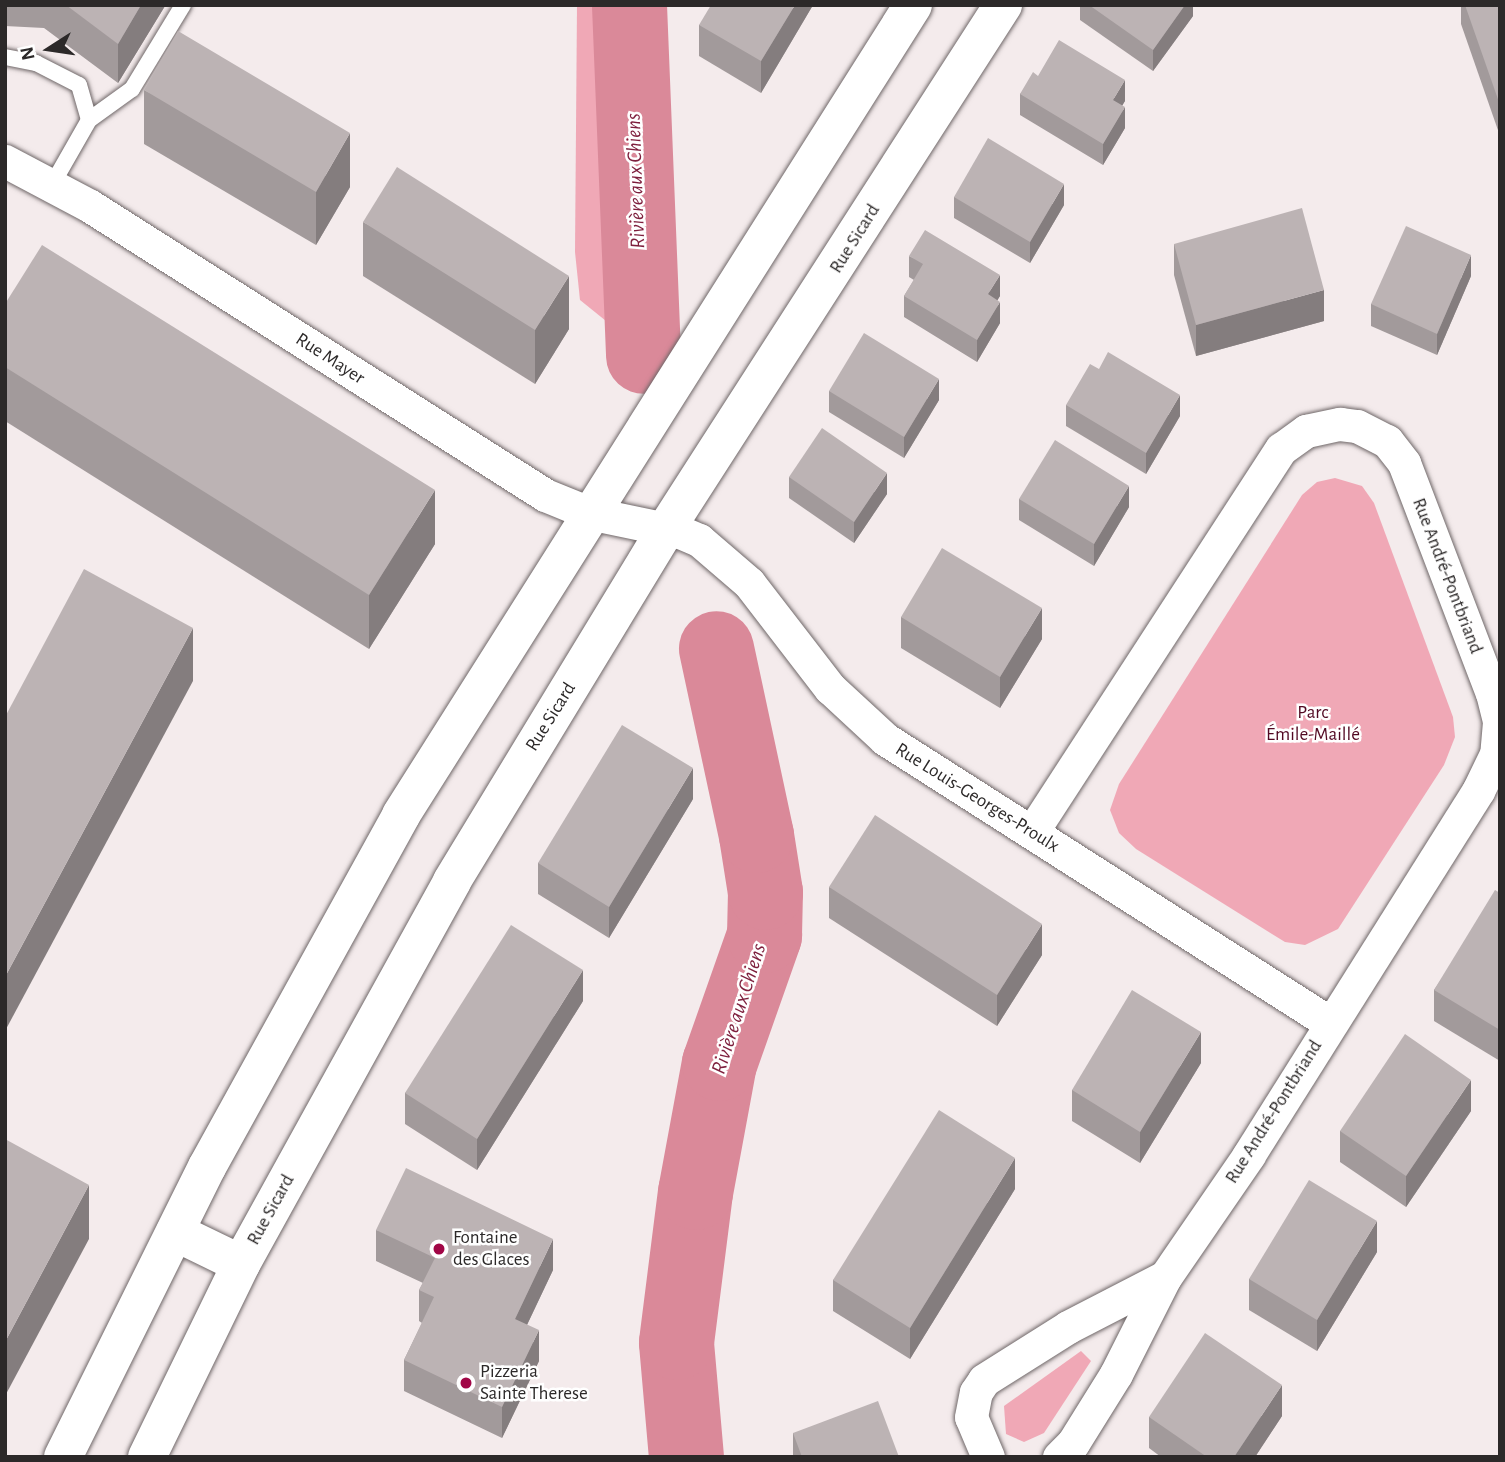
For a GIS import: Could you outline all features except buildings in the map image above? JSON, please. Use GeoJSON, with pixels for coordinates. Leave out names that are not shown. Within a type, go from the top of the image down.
{"type":"FeatureCollection","features":[{"type":"Feature","properties":{"kind":"street"},"geometry":{"type":"LineString","coordinates":[[64,1457],[175,1232],[292,1008],[401,815],[589,513],[913,5]]}},
{"type":"Feature","properties":{"kind":"street","name":"Rue Sicard"},"geometry":{"type":"LineString","coordinates":[[147,1457],[241,1264],[422,932],[666,529],[1003,5]]}},
{"type":"Feature","properties":{"kind":"street","name":"Rue Mayer"},"geometry":{"type":"LineString","coordinates":[[5,160],[53,183],[545,495],[589,513],[666,529]]}},
{"type":"Feature","properties":{"kind":"street","name":"Rue André-Pontbriand"},"geometry":{"type":"LineString","coordinates":[[1032,832],[1281,449],[1306,431],[1340,424],[1357,426],[1387,441],[1404,463],[1492,693],[1498,741],[1487,778],[1249,1155],[1165,1278],[1116,1374],[1059,1457]]}},
{"type":"Feature","properties":{"kind":"street","name":"Rue Louis-Georges-Proulx"},"geometry":{"type":"LineString","coordinates":[[666,529],[699,540],[733,568],[830,688],[877,733],[1330,1023]]}},
{"type":"Feature","properties":{"kind":"street"},"geometry":{"type":"LineString","coordinates":[[175,1232],[241,1264]]}},
{"type":"Feature","properties":{"kind":"street","name":"Rue André-Pontbriand"},"geometry":{"type":"LineString","coordinates":[[988,1457],[971,1418],[972,1403],[984,1380],[1068,1326],[1165,1278]]}},
{"type":"Feature","properties":{"kind":"lane"},"geometry":{"type":"LineString","coordinates":[[53,183],[89,120],[132,89],[183,5]]}},
{"type":"Feature","properties":{"kind":"lane"},"geometry":{"type":"LineString","coordinates":[[5,57],[36,63],[79,85],[89,120]]}},
{"type":"Feature","properties":{"kind":"green space"},"geometry":{"type":"Polygon","coordinates":[[[577,5],[651,5],[651,262],[641,301],[606,321],[580,300],[575,252],[577,5]]]}},
{"type":"Feature","properties":{"kind":"green space","name":"Parc Émile-Maillé"},"geometry":{"type":"Polygon","coordinates":[[[1335,478],[1362,486],[1374,503],[1453,717],[1455,737],[1444,765],[1338,929],[1305,945],[1285,942],[1136,849],[1119,833],[1110,810],[1119,784],[1302,495],[1317,482],[1335,478]]]}},
{"type":"Feature","properties":{"kind":"green space"},"geometry":{"type":"Polygon","coordinates":[[[1081,1351],[1091,1361],[1044,1433],[1024,1442],[1006,1434],[1004,1406],[1081,1351]]]}},
{"type":"Feature","properties":{"kind":"waterway","name":"Rivière aux Chiens"},"geometry":{"type":"LineString","coordinates":[[629,5],[643,356]]}},
{"type":"Feature","properties":{"kind":"waterway","name":"Rivière aux Chiens"},"geometry":{"type":"LineString","coordinates":[[686,1457],[676,1342],[695,1192],[719,1063],[764,935],[765,892],[756,835],[716,648]]}},
{"type":"Feature","properties":{"kind":"place","name":"Fontaine des Glaces"},"geometry":{"type":"Point","coordinates":[439,1249]}},
{"type":"Feature","properties":{"kind":"place","name":"Pizzeria Sainte Therese"},"geometry":{"type":"Point","coordinates":[466,1383]}}]}
